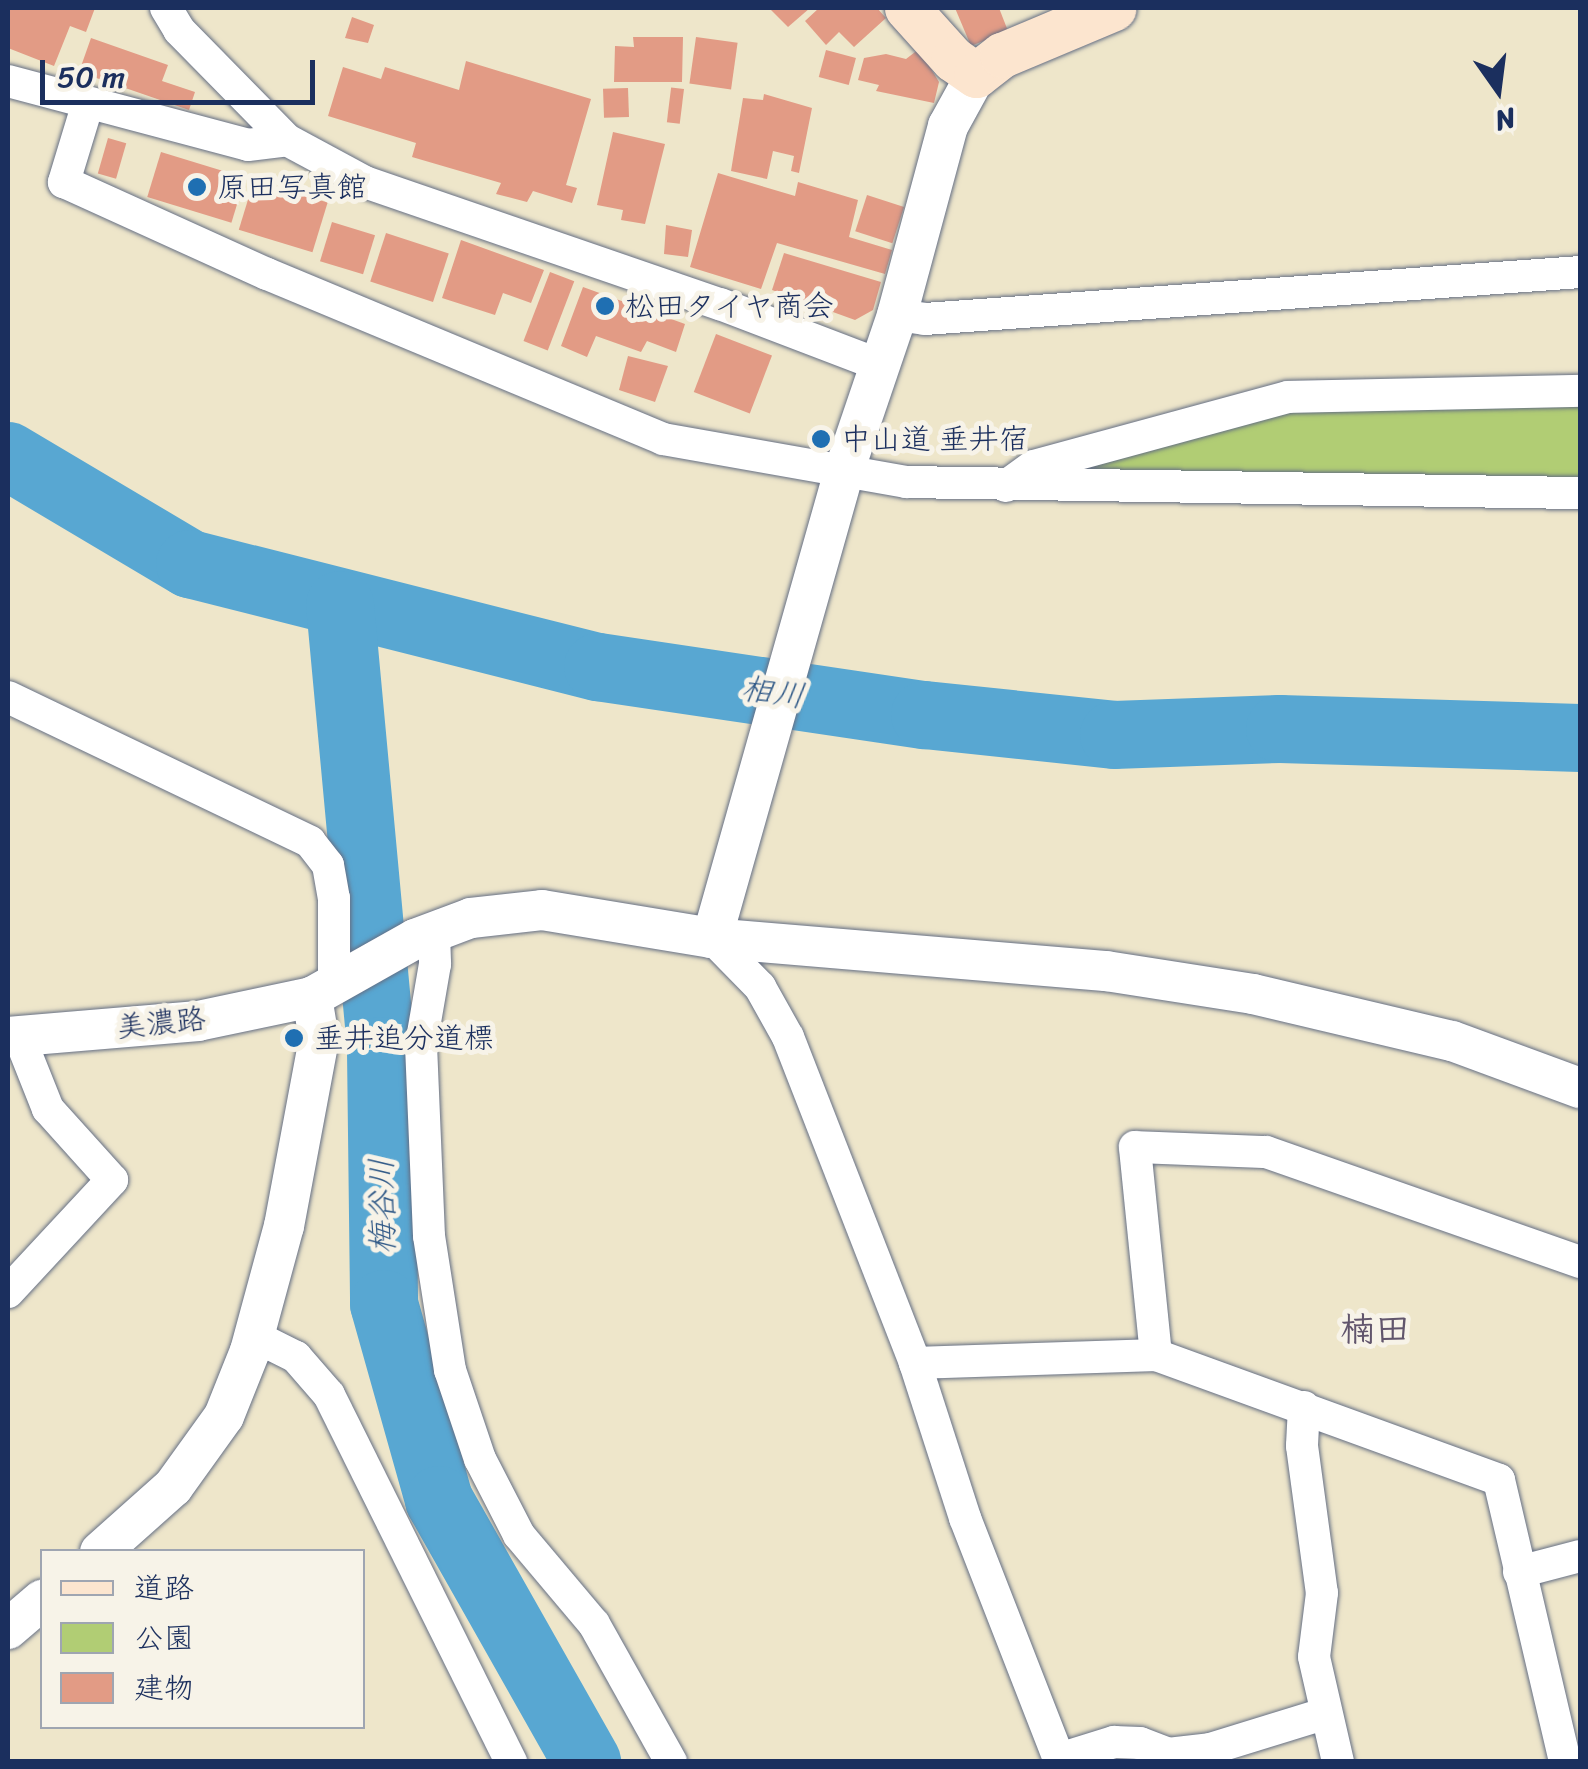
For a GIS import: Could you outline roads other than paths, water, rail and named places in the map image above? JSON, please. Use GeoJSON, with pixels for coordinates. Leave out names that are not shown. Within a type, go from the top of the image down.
{"type":"FeatureCollection","features":[{"type":"Feature","properties":{"kind":"main road"},"geometry":{"type":"LineString","coordinates":[[906,8],[953,59],[976,75],[1002,54],[1114,8]]}},
{"type":"Feature","properties":{"kind":"street"},"geometry":{"type":"LineString","coordinates":[[166,8],[179,30],[288,140],[366,182],[720,304],[880,365]]}},
{"type":"Feature","properties":{"kind":"street"},"geometry":{"type":"LineString","coordinates":[[976,75],[948,126],[896,315],[840,483],[712,938],[760,986],[788,1037],[915,1363],[965,1518],[1059,1760],[1114,1742],[1140,1743],[1168,1754],[1210,1749],[1324,1714]]}},
{"type":"Feature","properties":{"kind":"street"},"geometry":{"type":"LineString","coordinates":[[8,81],[248,145],[288,140]]}},
{"type":"Feature","properties":{"kind":"street"},"geometry":{"type":"LineString","coordinates":[[88,103],[64,182],[268,274],[663,439],[840,483],[1580,493]]}},
{"type":"Feature","properties":{"kind":"street"},"geometry":{"type":"LineString","coordinates":[[896,315],[925,318],[1580,272]]}},
{"type":"Feature","properties":{"kind":"street"},"geometry":{"type":"LineString","coordinates":[[1006,486],[1034,466],[1288,397],[1580,391]]}},
{"type":"Feature","properties":{"kind":"street"},"geometry":{"type":"LineString","coordinates":[[8,697],[310,842],[328,865],[334,898],[330,989],[284,1226],[254,1336],[224,1416],[173,1487],[103,1549]]}},
{"type":"Feature","properties":{"kind":"street","name":"美濃路"},"geometry":{"type":"LineString","coordinates":[[13,1037],[198,1021],[330,989],[424,936],[471,918],[542,910],[712,938],[1106,971],[1253,994],[1452,1041],[1580,1088]]}},
{"type":"Feature","properties":{"kind":"street"},"geometry":{"type":"LineString","coordinates":[[424,936],[435,964],[421,1045],[429,1236],[450,1370],[480,1458],[519,1534],[594,1624],[670,1762]]}},
{"type":"Feature","properties":{"kind":"street"},"geometry":{"type":"LineString","coordinates":[[8,1292],[112,1180],[48,1109],[13,1037]]}},
{"type":"Feature","properties":{"kind":"street"},"geometry":{"type":"LineString","coordinates":[[1156,1355],[1135,1147],[1266,1152],[1580,1262]]}},
{"type":"Feature","properties":{"kind":"street"},"geometry":{"type":"LineString","coordinates":[[254,1336],[296,1357],[329,1395],[511,1762]]}},
{"type":"Feature","properties":{"kind":"street"},"geometry":{"type":"LineString","coordinates":[[915,1363],[1156,1355],[1499,1480],[1565,1762]]}},
{"type":"Feature","properties":{"kind":"street"},"geometry":{"type":"LineString","coordinates":[[1304,1406],[1302,1446],[1322,1592],[1314,1657],[1338,1762]]}},
{"type":"Feature","properties":{"kind":"street"},"geometry":{"type":"LineString","coordinates":[[1519,1572],[1580,1556]]}},
{"type":"Feature","properties":{"kind":"street"},"geometry":{"type":"LineString","coordinates":[[8,1629],[40,1602]]}},
{"type":"Feature","properties":{"kind":"waterway","name":"相川"},"geometry":{"type":"LineString","coordinates":[[8,456],[190,564],[598,667],[925,715],[1114,735],[1280,729],[1580,738]]}},
{"type":"Feature","properties":{"kind":"waterway","name":"梅谷川"},"geometry":{"type":"LineString","coordinates":[[340,605],[381,1051],[384,1304],[439,1500],[587,1762]]}},
{"type":"Feature","properties":{"kind":"place","name":"原田写真館"},"geometry":{"type":"Point","coordinates":[197,187]}},
{"type":"Feature","properties":{"kind":"place","name":"松田タイヤ商会"},"geometry":{"type":"Point","coordinates":[605,306]}},
{"type":"Feature","properties":{"kind":"place","name":"中山道 垂井宿"},"geometry":{"type":"Point","coordinates":[821,439]}},
{"type":"Feature","properties":{"kind":"place","name":"垂井追分道標"},"geometry":{"type":"Point","coordinates":[294,1038]}},
{"type":"Feature","properties":{"kind":"district","name":"楠田"},"geometry":{"type":"Point","coordinates":[1375,1329]}}]}
